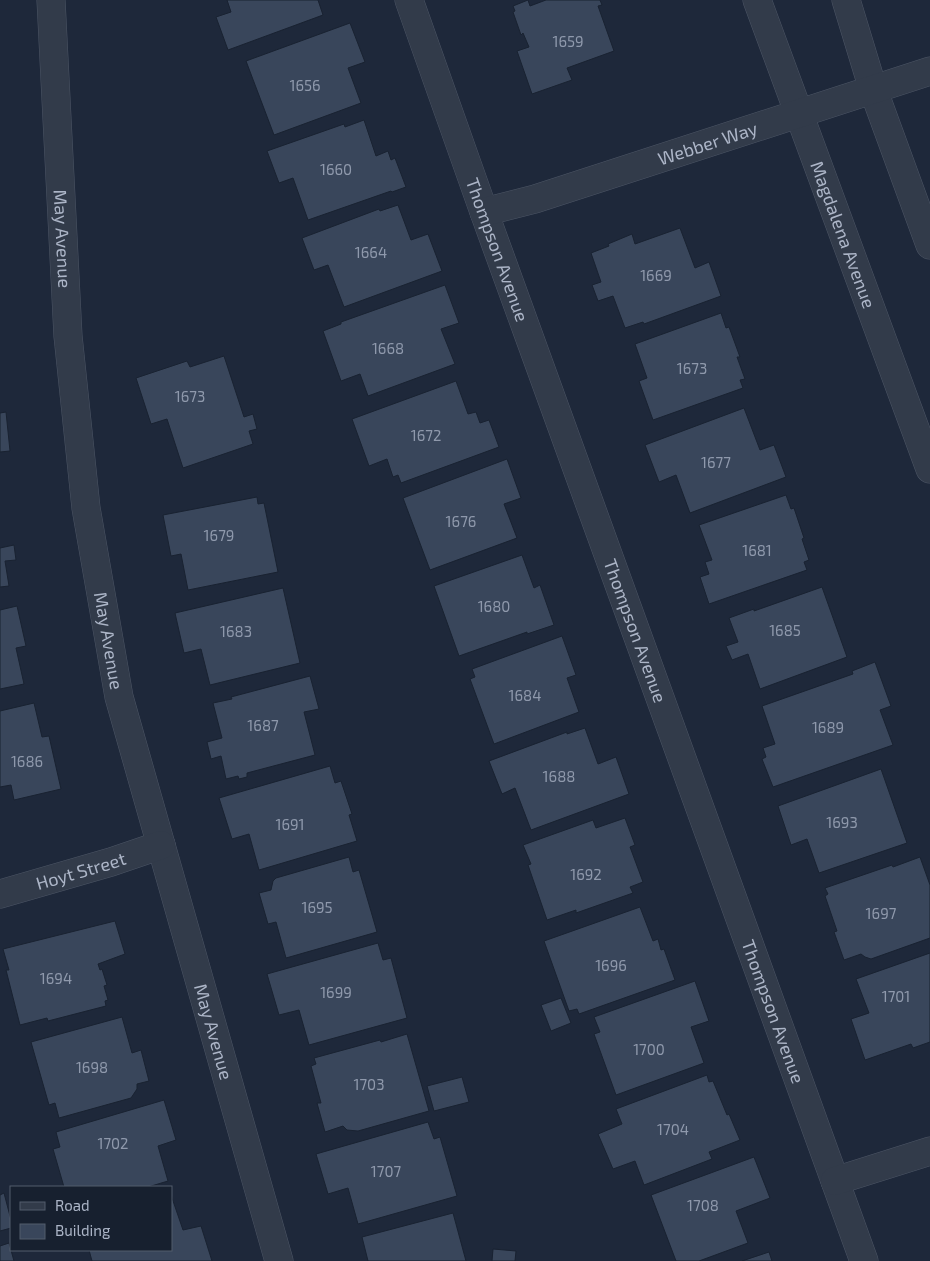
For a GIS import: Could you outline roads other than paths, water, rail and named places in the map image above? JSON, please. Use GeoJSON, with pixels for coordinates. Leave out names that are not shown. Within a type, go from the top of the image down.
{"type":"FeatureCollection","features":[{"type":"Feature","properties":{"kind":"street","name":"May Avenue"},"geometry":{"type":"LineString","coordinates":[[51,0],[68,336],[86,508],[120,697],[279,1261]]}},
{"type":"Feature","properties":{"kind":"street","name":"Thompson Avenue"},"geometry":{"type":"LineString","coordinates":[[409,0],[864,1261]]}},
{"type":"Feature","properties":{"kind":"street","name":"Magdalena Avenue"},"geometry":{"type":"LineString","coordinates":[[758,0],[930,468]]}},
{"type":"Feature","properties":{"kind":"street"},"geometry":{"type":"LineString","coordinates":[[846,0],[873,89],[930,244]]}},
{"type":"Feature","properties":{"kind":"street","name":"Webber Way"},"geometry":{"type":"LineString","coordinates":[[484,212],[544,196],[930,71]]}},
{"type":"Feature","properties":{"kind":"street","name":"Hoyt Street"},"geometry":{"type":"LineString","coordinates":[[0,894],[111,862],[161,845]]}},
{"type":"Feature","properties":{"kind":"street"},"geometry":{"type":"LineString","coordinates":[[835,1181],[930,1151]]}}]}
